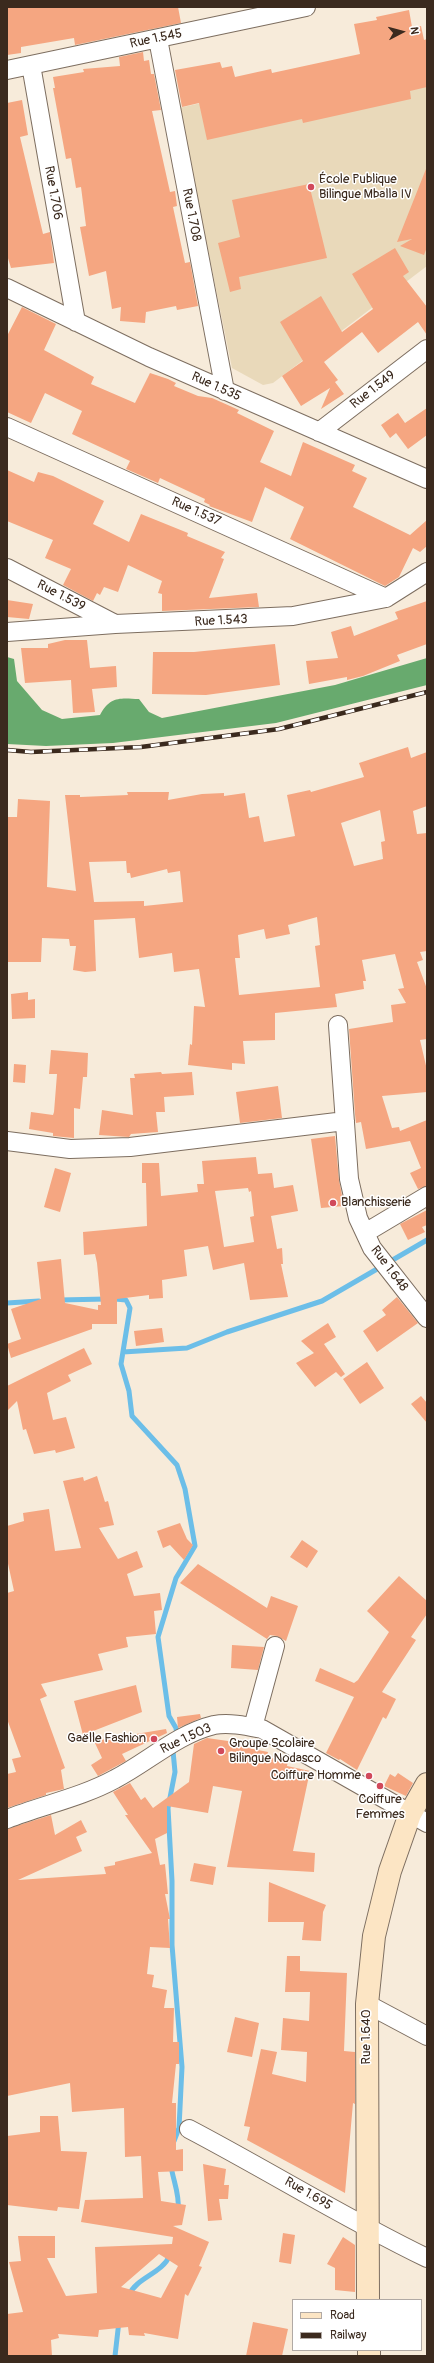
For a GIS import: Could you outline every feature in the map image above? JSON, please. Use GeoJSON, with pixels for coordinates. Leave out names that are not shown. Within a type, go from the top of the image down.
{"type":"FeatureCollection","features":[{"type":"Feature","properties":{"kind":"street","name":"Rue 1.545"},"geometry":{"type":"LineString","coordinates":[[7,70],[306,7]]}},
{"type":"Feature","properties":{"kind":"street","name":"Rue 1.708"},"geometry":{"type":"LineString","coordinates":[[158,39],[225,391]]}},
{"type":"Feature","properties":{"kind":"street","name":"Rue 1.706"},"geometry":{"type":"LineString","coordinates":[[31,65],[76,322]]}},
{"type":"Feature","properties":{"kind":"street","name":"Rue 1.535"},"geometry":{"type":"LineString","coordinates":[[7,288],[76,322],[225,391],[427,478]]}},
{"type":"Feature","properties":{"kind":"street","name":"Rue 1.549"},"geometry":{"type":"LineString","coordinates":[[320,432],[427,349]]}},
{"type":"Feature","properties":{"kind":"street","name":"Rue 1.537"},"geometry":{"type":"LineString","coordinates":[[7,427],[386,598]]}},
{"type":"Feature","properties":{"kind":"street","name":"Rue 1.539"},"geometry":{"type":"LineString","coordinates":[[7,568],[115,624]]}},
{"type":"Feature","properties":{"kind":"street","name":"Rue 1.543"},"geometry":{"type":"LineString","coordinates":[[7,632],[115,624],[293,616],[386,598],[427,572]]}},
{"type":"Feature","properties":{"kind":"street","name":"Rue 1.648"},"geometry":{"type":"LineString","coordinates":[[338,1025],[349,1180],[358,1218],[372,1248],[427,1318]]}},
{"type":"Feature","properties":{"kind":"street"},"geometry":{"type":"LineString","coordinates":[[7,1141],[70,1149],[130,1147],[345,1121]]}},
{"type":"Feature","properties":{"kind":"street"},"geometry":{"type":"LineString","coordinates":[[365,1233],[427,1196]]}},
{"type":"Feature","properties":{"kind":"street"},"geometry":{"type":"LineString","coordinates":[[253,1727],[274,1646]]}},
{"type":"Feature","properties":{"kind":"street","name":"Rue 1.503"},"geometry":{"type":"LineString","coordinates":[[7,1819],[70,1797],[115,1779],[146,1758],[192,1734],[214,1725],[262,1728],[419,1818]]}},
{"type":"Feature","properties":{"kind":"street","name":"Rue 1.640"},"geometry":{"type":"LineString","coordinates":[[368,2299],[366,2228],[367,2004],[374,1936],[390,1871],[419,1818],[427,1784]]}},
{"type":"Feature","properties":{"kind":"street"},"geometry":{"type":"LineString","coordinates":[[367,2004],[427,2036]]}},
{"type":"Feature","properties":{"kind":"street","name":"Rue 1.695"},"geometry":{"type":"LineString","coordinates":[[189,2129],[306,2192],[366,2228],[427,2258]]}},
{"type":"Feature","properties":{"kind":"shaded area","name":"École Publique Bilingue Mballa IV"},"geometry":{"type":"Polygon","coordinates":[[[427,52],[427,266],[273,383],[263,385],[232,368],[179,108],[427,52]]]}},
{"type":"Feature","properties":{"kind":"green space"},"geometry":{"type":"Polygon","coordinates":[[[7,657],[14,659],[17,681],[42,710],[62,719],[100,715],[112,701],[126,698],[139,699],[149,712],[162,718],[335,685],[427,658],[427,685],[276,723],[113,743],[46,746],[7,744],[7,657]]]}},
{"type":"Feature","properties":{"kind":"building"},"geometry":{"type":"Polygon","coordinates":[[[7,7],[178,7],[181,23],[75,45],[74,38],[21,47],[21,53],[7,55],[7,7]]]}},
{"type":"Feature","properties":{"kind":"building"},"geometry":{"type":"Polygon","coordinates":[[[409,10],[412,27],[421,26],[424,40],[427,39],[427,87],[410,91],[411,99],[303,123],[302,119],[207,140],[199,103],[182,107],[175,70],[220,62],[222,68],[232,66],[235,77],[271,69],[272,73],[360,54],[354,24],[377,20],[376,17],[409,10]]]}},
{"type":"Feature","properties":{"kind":"building"},"geometry":{"type":"Polygon","coordinates":[[[143,52],[144,61],[149,60],[151,74],[154,74],[161,110],[152,111],[170,192],[175,191],[177,206],[173,207],[185,263],[190,262],[198,306],[177,310],[176,306],[146,312],[145,323],[120,321],[121,307],[112,309],[106,271],[89,276],[80,227],[86,226],[81,187],[76,188],[71,158],[66,159],[53,88],[55,88],[53,77],[84,72],[83,69],[120,66],[119,57],[143,52]]]}},
{"type":"Feature","properties":{"kind":"building"},"geometry":{"type":"Polygon","coordinates":[[[22,100],[28,135],[20,137],[43,234],[50,232],[54,263],[11,268],[7,255],[7,103],[22,100]]]}},
{"type":"Feature","properties":{"kind":"building"},"geometry":{"type":"Polygon","coordinates":[[[426,169],[427,247],[424,255],[400,246],[412,239],[397,242],[426,169]]]}},
{"type":"Feature","properties":{"kind":"building"},"geometry":{"type":"Polygon","coordinates":[[[309,184],[327,258],[239,277],[241,289],[230,292],[218,243],[240,237],[232,200],[309,184]]]}},
{"type":"Feature","properties":{"kind":"building"},"geometry":{"type":"Polygon","coordinates":[[[395,248],[409,272],[403,276],[427,307],[427,335],[418,322],[378,353],[362,332],[324,362],[338,380],[335,382],[344,394],[321,409],[330,388],[301,406],[282,376],[303,361],[280,322],[321,296],[342,332],[373,309],[352,274],[395,248]]]}},
{"type":"Feature","properties":{"kind":"building"},"geometry":{"type":"Polygon","coordinates":[[[22,307],[56,324],[44,350],[94,377],[91,384],[135,403],[150,373],[168,379],[176,383],[174,386],[198,396],[212,398],[239,410],[237,413],[274,431],[260,462],[291,476],[303,442],[355,465],[352,471],[367,478],[353,507],[410,535],[427,520],[427,546],[420,552],[413,548],[399,577],[385,586],[290,539],[304,507],[265,487],[252,522],[209,506],[210,505],[204,502],[205,499],[160,478],[158,483],[126,469],[130,461],[72,434],[82,411],[45,393],[31,423],[7,412],[7,336],[22,307]]]}},
{"type":"Feature","properties":{"kind":"building"},"geometry":{"type":"Polygon","coordinates":[[[427,408],[427,435],[408,449],[396,433],[390,438],[381,425],[398,413],[405,423],[427,408]]]}},
{"type":"Feature","properties":{"kind":"building"},"geometry":{"type":"Polygon","coordinates":[[[7,470],[34,482],[38,472],[53,476],[104,501],[93,524],[129,542],[141,514],[188,533],[187,536],[225,552],[221,558],[224,559],[209,598],[257,593],[259,607],[162,611],[162,594],[158,593],[162,581],[128,565],[118,592],[104,587],[100,595],[97,593],[93,601],[63,585],[71,569],[45,558],[53,540],[7,521],[7,470]]]}},
{"type":"Feature","properties":{"kind":"building"},"geometry":{"type":"Polygon","coordinates":[[[7,600],[33,604],[29,619],[7,617],[7,600]]]}},
{"type":"Feature","properties":{"kind":"building"},"geometry":{"type":"Polygon","coordinates":[[[427,601],[427,644],[397,655],[400,661],[363,676],[347,680],[347,677],[309,684],[306,661],[338,658],[331,632],[351,626],[354,636],[398,619],[395,612],[427,601]]]}},
{"type":"Feature","properties":{"kind":"building"},"geometry":{"type":"Polygon","coordinates":[[[65,640],[87,640],[90,668],[116,666],[117,687],[92,689],[95,712],[73,713],[71,680],[25,683],[21,648],[48,648],[48,644],[65,640]]]}},
{"type":"Feature","properties":{"kind":"building"},"geometry":{"type":"Polygon","coordinates":[[[275,644],[280,685],[206,695],[152,694],[153,652],[194,652],[275,644]]]}},
{"type":"Feature","properties":{"kind":"building"},"geometry":{"type":"Polygon","coordinates":[[[408,747],[411,758],[427,752],[427,806],[413,811],[417,834],[427,833],[427,951],[420,952],[423,960],[417,962],[427,989],[427,1039],[420,1040],[427,1070],[427,1092],[382,1096],[392,1128],[399,1127],[400,1131],[427,1120],[427,1186],[418,1189],[410,1173],[421,1168],[410,1141],[366,1149],[361,1122],[356,1123],[355,1114],[349,1029],[393,1022],[391,1005],[406,1003],[398,989],[404,988],[395,954],[362,960],[366,981],[363,981],[364,989],[335,994],[337,1007],[275,1013],[275,1040],[243,1041],[245,1064],[232,1063],[232,1070],[188,1065],[190,1044],[192,1045],[194,1006],[205,1007],[199,969],[174,972],[172,953],[139,958],[135,918],[94,920],[96,971],[85,972],[73,970],[76,946],[70,946],[69,939],[42,938],[41,962],[7,962],[7,817],[17,817],[18,799],[50,801],[47,887],[76,891],[65,795],[80,795],[80,797],[128,795],[127,792],[169,792],[168,800],[202,794],[224,793],[224,796],[245,793],[249,818],[259,816],[264,842],[295,836],[287,795],[310,790],[311,792],[364,777],[359,763],[408,747]],[[380,810],[341,823],[354,866],[383,859],[381,842],[385,841],[380,810]],[[126,861],[89,862],[94,902],[144,901],[144,906],[183,902],[180,871],[168,873],[167,869],[131,878],[130,873],[127,873],[126,861]],[[317,917],[288,925],[290,934],[266,939],[264,929],[238,935],[240,958],[235,958],[239,995],[320,987],[315,946],[320,945],[317,917]]]}},
{"type":"Feature","properties":{"kind":"building"},"geometry":{"type":"Polygon","coordinates":[[[28,992],[28,1000],[35,999],[35,1018],[12,1019],[11,994],[28,992]]]}},
{"type":"Feature","properties":{"kind":"building"},"geometry":{"type":"Polygon","coordinates":[[[51,1050],[88,1053],[87,1077],[83,1077],[80,1109],[74,1108],[74,1138],[53,1136],[53,1133],[29,1129],[31,1112],[53,1115],[54,1112],[57,1074],[49,1074],[51,1050]]]}},
{"type":"Feature","properties":{"kind":"building"},"geometry":{"type":"Polygon","coordinates":[[[14,1064],[26,1065],[25,1083],[13,1082],[14,1064]]]}},
{"type":"Feature","properties":{"kind":"building"},"geometry":{"type":"Polygon","coordinates":[[[161,1072],[162,1074],[192,1072],[194,1095],[164,1097],[165,1112],[156,1112],[158,1132],[131,1134],[129,1137],[99,1135],[102,1110],[133,1115],[130,1078],[135,1078],[134,1074],[161,1072]]]}},
{"type":"Feature","properties":{"kind":"building"},"geometry":{"type":"Polygon","coordinates":[[[278,1086],[282,1118],[240,1123],[236,1092],[278,1086]]]}},
{"type":"Feature","properties":{"kind":"building"},"geometry":{"type":"Polygon","coordinates":[[[335,1136],[339,1180],[344,1206],[321,1208],[311,1139],[335,1136]]]}},
{"type":"Feature","properties":{"kind":"building"},"geometry":{"type":"Polygon","coordinates":[[[256,1157],[258,1174],[272,1173],[274,1188],[293,1185],[298,1211],[271,1216],[277,1249],[282,1248],[283,1264],[281,1264],[288,1297],[250,1300],[244,1263],[213,1270],[208,1246],[184,1250],[187,1276],[162,1280],[163,1298],[149,1299],[149,1295],[117,1299],[117,1324],[92,1324],[92,1329],[11,1358],[7,1344],[21,1339],[11,1309],[41,1299],[37,1262],[61,1259],[65,1303],[98,1310],[98,1305],[101,1305],[97,1263],[95,1254],[84,1255],[83,1232],[147,1226],[146,1183],[142,1183],[142,1163],[159,1163],[161,1196],[198,1192],[197,1184],[204,1184],[202,1161],[256,1157]],[[248,1188],[215,1191],[224,1247],[254,1242],[250,1217],[254,1216],[251,1191],[249,1192],[248,1188]]]}},
{"type":"Feature","properties":{"kind":"building"},"geometry":{"type":"Polygon","coordinates":[[[55,1168],[71,1173],[60,1212],[44,1207],[55,1168]]]}},
{"type":"Feature","properties":{"kind":"building"},"geometry":{"type":"Polygon","coordinates":[[[427,1210],[427,1225],[422,1227],[425,1232],[408,1240],[400,1224],[427,1210]]]}},
{"type":"Feature","properties":{"kind":"building"},"geometry":{"type":"Polygon","coordinates":[[[397,1297],[418,1323],[377,1352],[363,1331],[386,1315],[382,1310],[397,1297]]]}},
{"type":"Feature","properties":{"kind":"building"},"geometry":{"type":"Polygon","coordinates":[[[328,1323],[336,1337],[324,1344],[345,1374],[341,1377],[336,1372],[315,1387],[296,1363],[314,1353],[301,1341],[328,1323]]]}},
{"type":"Feature","properties":{"kind":"building"},"geometry":{"type":"Polygon","coordinates":[[[162,1328],[164,1342],[136,1346],[134,1331],[162,1328]]]}},
{"type":"Feature","properties":{"kind":"building"},"geometry":{"type":"Polygon","coordinates":[[[84,1348],[92,1364],[68,1375],[71,1381],[47,1393],[53,1420],[66,1417],[75,1448],[56,1453],[55,1450],[34,1454],[26,1429],[23,1430],[17,1401],[7,1411],[7,1386],[84,1348]]]}},
{"type":"Feature","properties":{"kind":"building"},"geometry":{"type":"Polygon","coordinates":[[[367,1362],[384,1388],[360,1404],[343,1379],[367,1362]]]}},
{"type":"Feature","properties":{"kind":"building"},"geometry":{"type":"Polygon","coordinates":[[[421,1396],[427,1403],[427,1423],[411,1404],[421,1396]]]}},
{"type":"Feature","properties":{"kind":"building"},"geometry":{"type":"Polygon","coordinates":[[[97,1476],[105,1502],[108,1501],[114,1525],[99,1528],[118,1559],[137,1551],[143,1567],[127,1574],[134,1596],[160,1593],[162,1610],[154,1611],[156,1634],[126,1637],[128,1647],[98,1654],[103,1670],[41,1684],[47,1696],[40,1699],[65,1768],[61,1770],[64,1789],[46,1793],[46,1795],[7,1808],[7,1774],[16,1772],[12,1759],[21,1757],[7,1719],[7,1593],[14,1591],[7,1559],[7,1526],[24,1521],[23,1513],[49,1509],[55,1551],[81,1548],[63,1481],[83,1477],[84,1481],[97,1476]]]}},
{"type":"Feature","properties":{"kind":"building"},"geometry":{"type":"Polygon","coordinates":[[[180,1523],[187,1539],[193,1545],[184,1560],[170,1545],[163,1548],[157,1531],[180,1523]]]}},
{"type":"Feature","properties":{"kind":"building"},"geometry":{"type":"Polygon","coordinates":[[[302,1540],[318,1551],[307,1568],[290,1557],[302,1540]]]}},
{"type":"Feature","properties":{"kind":"building"},"geometry":{"type":"Polygon","coordinates":[[[198,1564],[267,1608],[271,1596],[298,1606],[286,1641],[277,1636],[270,1635],[267,1639],[180,1583],[198,1564]]]}},
{"type":"Feature","properties":{"kind":"building"},"geometry":{"type":"Polygon","coordinates":[[[399,1576],[427,1601],[427,1614],[411,1637],[416,1640],[382,1692],[396,1699],[386,1719],[383,1717],[357,1770],[340,1759],[339,1760],[326,1753],[354,1697],[315,1681],[320,1668],[354,1683],[358,1680],[389,1632],[367,1611],[399,1576]]]}},
{"type":"Feature","properties":{"kind":"building"},"geometry":{"type":"Polygon","coordinates":[[[232,1645],[264,1647],[258,1670],[231,1668],[232,1645]]]}},
{"type":"Feature","properties":{"kind":"building"},"geometry":{"type":"Polygon","coordinates":[[[136,1685],[142,1712],[83,1735],[74,1701],[136,1685]]]}},
{"type":"Feature","properties":{"kind":"building"},"geometry":{"type":"Polygon","coordinates":[[[200,1714],[201,1718],[178,1728],[177,1717],[200,1714]]]}},
{"type":"Feature","properties":{"kind":"building"},"geometry":{"type":"Polygon","coordinates":[[[166,1729],[167,1733],[122,1754],[126,1761],[98,1776],[91,1765],[102,1758],[94,1741],[166,1729]]]}},
{"type":"Feature","properties":{"kind":"building"},"geometry":{"type":"Polygon","coordinates":[[[207,1738],[249,1744],[248,1748],[268,1752],[267,1757],[288,1761],[287,1766],[310,1771],[293,1851],[315,1853],[314,1872],[227,1867],[242,1791],[213,1786],[208,1813],[167,1806],[167,1833],[155,1839],[160,1865],[165,1864],[168,1894],[165,1894],[170,1919],[168,1919],[170,1948],[150,1947],[147,1974],[154,1975],[152,1987],[167,1990],[164,2008],[174,2008],[173,2042],[179,2042],[179,2064],[176,2064],[172,2103],[176,2103],[176,2150],[183,2149],[183,2171],[158,2172],[161,2201],[186,2205],[182,2225],[173,2226],[209,2242],[199,2266],[202,2267],[188,2296],[185,2294],[178,2339],[144,2333],[145,2336],[129,2335],[128,2327],[99,2330],[98,2337],[58,2334],[59,2338],[51,2340],[52,2356],[7,2356],[7,2314],[23,2312],[9,2262],[21,2261],[18,2236],[55,2236],[55,2258],[47,2258],[66,2296],[97,2293],[95,2247],[172,2244],[173,2237],[81,2222],[85,2200],[143,2198],[141,2156],[125,2157],[124,2108],[72,2112],[70,2083],[7,2096],[7,1829],[51,1815],[55,1835],[81,1820],[87,1832],[76,1837],[82,1851],[18,1880],[106,1874],[104,1867],[115,1865],[115,1862],[152,1853],[125,1815],[128,1815],[113,1792],[130,1783],[141,1800],[145,1797],[153,1808],[189,1782],[194,1744],[207,1738]],[[159,2254],[121,2287],[161,2298],[178,2266],[159,2254]]]}},
{"type":"Feature","properties":{"kind":"building"},"geometry":{"type":"Polygon","coordinates":[[[398,1773],[413,1783],[406,1796],[384,1786],[390,1774],[395,1777],[398,1773]]]}},
{"type":"Feature","properties":{"kind":"building"},"geometry":{"type":"Polygon","coordinates":[[[194,1863],[216,1867],[213,1885],[190,1881],[194,1863]]]}},
{"type":"Feature","properties":{"kind":"building"},"geometry":{"type":"Polygon","coordinates":[[[269,1882],[326,1905],[323,1912],[321,1941],[302,1940],[304,1922],[268,1922],[269,1882]]]}},
{"type":"Feature","properties":{"kind":"building"},"geometry":{"type":"Polygon","coordinates":[[[287,1956],[300,1956],[300,1971],[347,1973],[344,2051],[355,2052],[355,2104],[353,2103],[345,2193],[247,2140],[250,2127],[244,2126],[261,2049],[277,2052],[272,2074],[306,2082],[307,2052],[281,2050],[283,2018],[309,2021],[310,1992],[285,1992],[287,1956]]]}},
{"type":"Feature","properties":{"kind":"building"},"geometry":{"type":"Polygon","coordinates":[[[235,2017],[259,2023],[252,2057],[227,2052],[235,2017]]]}},
{"type":"Feature","properties":{"kind":"building"},"geometry":{"type":"Polygon","coordinates":[[[40,2116],[58,2116],[61,2151],[87,2152],[79,2209],[58,2207],[57,2211],[7,2205],[7,2136],[40,2132],[40,2116]]]}},
{"type":"Feature","properties":{"kind":"building"},"geometry":{"type":"Polygon","coordinates":[[[203,2164],[226,2169],[224,2185],[229,2185],[228,2199],[219,2199],[222,2220],[208,2221],[203,2164]]]}},
{"type":"Feature","properties":{"kind":"building"},"geometry":{"type":"Polygon","coordinates":[[[283,2233],[295,2235],[291,2264],[279,2262],[283,2233]]]}},
{"type":"Feature","properties":{"kind":"building"},"geometry":{"type":"Polygon","coordinates":[[[343,2237],[355,2245],[355,2292],[335,2290],[335,2268],[327,2264],[343,2237]]]}},
{"type":"Feature","properties":{"kind":"building"},"geometry":{"type":"Polygon","coordinates":[[[253,2322],[288,2329],[282,2356],[246,2356],[253,2322]]]}},
{"type":"Feature","properties":{"kind":"waterway"},"geometry":{"type":"LineString","coordinates":[[123,1352],[187,1348],[227,1332],[322,1301],[427,1240]]}},
{"type":"Feature","properties":{"kind":"waterway"},"geometry":{"type":"LineString","coordinates":[[59,1300],[107,1299]]}},
{"type":"Feature","properties":{"kind":"waterway"},"geometry":{"type":"LineString","coordinates":[[115,1299],[126,1300],[130,1308],[121,1364],[129,1391],[132,1416],[177,1465],[185,1489],[195,1546],[176,1578],[158,1637],[169,1716],[176,1728],[177,1737]]}},
{"type":"Feature","properties":{"kind":"waterway"},"geometry":{"type":"LineString","coordinates":[[7,1303],[39,1301]]}},
{"type":"Feature","properties":{"kind":"waterway"},"geometry":{"type":"LineString","coordinates":[[174,2141],[179,2128],[182,2067],[172,1945],[172,1881],[168,1808],[175,1772],[173,1751],[175,1748]]}},
{"type":"Feature","properties":{"kind":"waterway"},"geometry":{"type":"LineString","coordinates":[[171,2166],[177,2193],[178,2209]]}},
{"type":"Feature","properties":{"kind":"waterway"},"geometry":{"type":"LineString","coordinates":[[129,2295],[143,2279],[161,2267],[170,2255]]}},
{"type":"Feature","properties":{"kind":"waterway"},"geometry":{"type":"LineString","coordinates":[[115,2356],[119,2321]]}},
{"type":"Feature","properties":{"kind":"railway"},"geometry":{"type":"LineString","coordinates":[[7,750],[31,752],[141,747],[279,729],[427,692]]}},
{"type":"Feature","properties":{"kind":"place","name":"École Publique Bilingue Mballa IV"},"geometry":{"type":"Point","coordinates":[311,187]}},
{"type":"Feature","properties":{"kind":"place","name":"Blanchisserie"},"geometry":{"type":"Point","coordinates":[333,1203]}},
{"type":"Feature","properties":{"kind":"place","name":"Gaëlle Fashion"},"geometry":{"type":"Point","coordinates":[154,1739]}},
{"type":"Feature","properties":{"kind":"place","name":"Groupe Scolaire Bilingue Nodasco"},"geometry":{"type":"Point","coordinates":[221,1751]}},
{"type":"Feature","properties":{"kind":"place","name":"Coiffure Homme"},"geometry":{"type":"Point","coordinates":[369,1776]}},
{"type":"Feature","properties":{"kind":"place","name":"Coiffure Femmes"},"geometry":{"type":"Point","coordinates":[380,1786]}}]}
